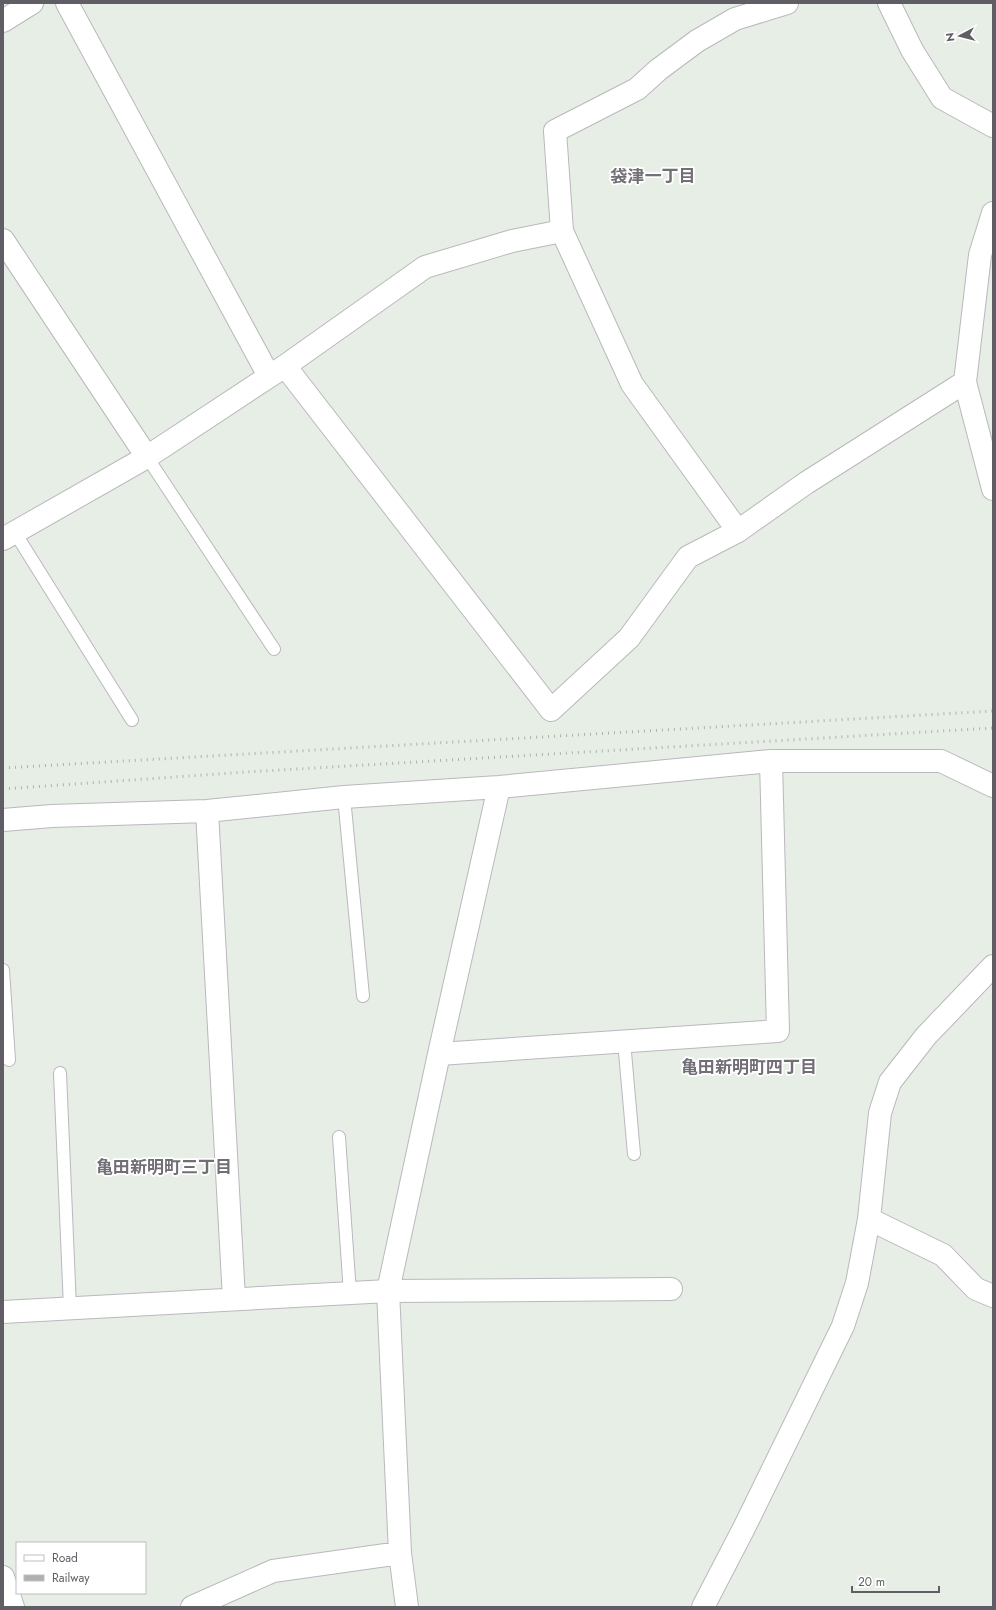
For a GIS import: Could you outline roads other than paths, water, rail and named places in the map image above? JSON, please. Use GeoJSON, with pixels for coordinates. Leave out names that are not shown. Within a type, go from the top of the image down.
{"type":"FeatureCollection","features":[{"type":"Feature","properties":{"kind":"street"},"geometry":{"type":"LineString","coordinates":[[3,21],[32,3]]}},
{"type":"Feature","properties":{"kind":"street"},"geometry":{"type":"LineString","coordinates":[[67,3],[277,371],[551,710],[629,638],[688,557],[738,531],[806,483],[966,382]]}},
{"type":"Feature","properties":{"kind":"street"},"geometry":{"type":"LineString","coordinates":[[738,531],[632,384],[562,231],[555,131],[637,89],[658,70],[697,41],[735,20],[787,3]]}},
{"type":"Feature","properties":{"kind":"street"},"geometry":{"type":"LineString","coordinates":[[889,3],[912,50],[942,98],[993,126]]}},
{"type":"Feature","properties":{"kind":"street"},"geometry":{"type":"LineString","coordinates":[[993,213],[980,255],[966,382],[993,489]]}},
{"type":"Feature","properties":{"kind":"street"},"geometry":{"type":"LineString","coordinates":[[9,535],[147,457],[277,371],[425,267],[512,241],[562,231]]}},
{"type":"Feature","properties":{"kind":"street"},"geometry":{"type":"LineString","coordinates":[[3,240],[147,457]]}},
{"type":"Feature","properties":{"kind":"street"},"geometry":{"type":"LineString","coordinates":[[439,1054],[778,1031],[771,760]]}},
{"type":"Feature","properties":{"kind":"street"},"geometry":{"type":"LineString","coordinates":[[3,820],[52,816],[207,811],[344,797],[499,787],[771,760],[941,761],[993,786]]}},
{"type":"Feature","properties":{"kind":"street"},"geometry":{"type":"LineString","coordinates":[[407,1607],[400,1553],[388,1291],[499,787]]}},
{"type":"Feature","properties":{"kind":"street"},"geometry":{"type":"LineString","coordinates":[[207,811],[234,1300]]}},
{"type":"Feature","properties":{"kind":"street"},"geometry":{"type":"LineString","coordinates":[[703,1607],[744,1528],[843,1326],[857,1283],[869,1219],[880,1114],[890,1082],[926,1036],[993,966]]}},
{"type":"Feature","properties":{"kind":"street"},"geometry":{"type":"LineString","coordinates":[[869,1219],[944,1255],[976,1290],[993,1296]]}},
{"type":"Feature","properties":{"kind":"street"},"geometry":{"type":"LineString","coordinates":[[3,1312],[388,1291],[671,1289]]}},
{"type":"Feature","properties":{"kind":"street"},"geometry":{"type":"LineString","coordinates":[[192,1607],[273,1571],[400,1553]]}},
{"type":"Feature","properties":{"kind":"street"},"geometry":{"type":"LineString","coordinates":[[3,1577],[13,1607]]}},
{"type":"Feature","properties":{"kind":"lane"},"geometry":{"type":"LineString","coordinates":[[147,457],[274,649]]}},
{"type":"Feature","properties":{"kind":"lane"},"geometry":{"type":"LineString","coordinates":[[9,535],[132,720]]}},
{"type":"Feature","properties":{"kind":"lane"},"geometry":{"type":"LineString","coordinates":[[344,797],[363,996]]}},
{"type":"Feature","properties":{"kind":"lane"},"geometry":{"type":"LineString","coordinates":[[3,970],[9,1060]]}},
{"type":"Feature","properties":{"kind":"lane"},"geometry":{"type":"LineString","coordinates":[[624,1041],[634,1154]]}},
{"type":"Feature","properties":{"kind":"lane"},"geometry":{"type":"LineString","coordinates":[[60,1073],[70,1308]]}},
{"type":"Feature","properties":{"kind":"lane"},"geometry":{"type":"LineString","coordinates":[[339,1138],[350,1293]]}},
{"type":"Feature","properties":{"kind":"railway"},"geometry":{"type":"LineString","coordinates":[[3,768],[993,711]]}},
{"type":"Feature","properties":{"kind":"railway"},"geometry":{"type":"LineString","coordinates":[[3,789],[246,772],[993,728]]}},
{"type":"Feature","properties":{"kind":"district","name":"袋津一丁目"},"geometry":{"type":"Point","coordinates":[653,176]}},
{"type":"Feature","properties":{"kind":"district","name":"亀田新明町四丁目"},"geometry":{"type":"Point","coordinates":[749,1067]}},
{"type":"Feature","properties":{"kind":"district","name":"亀田新明町三丁目"},"geometry":{"type":"Point","coordinates":[164,1167]}}]}
